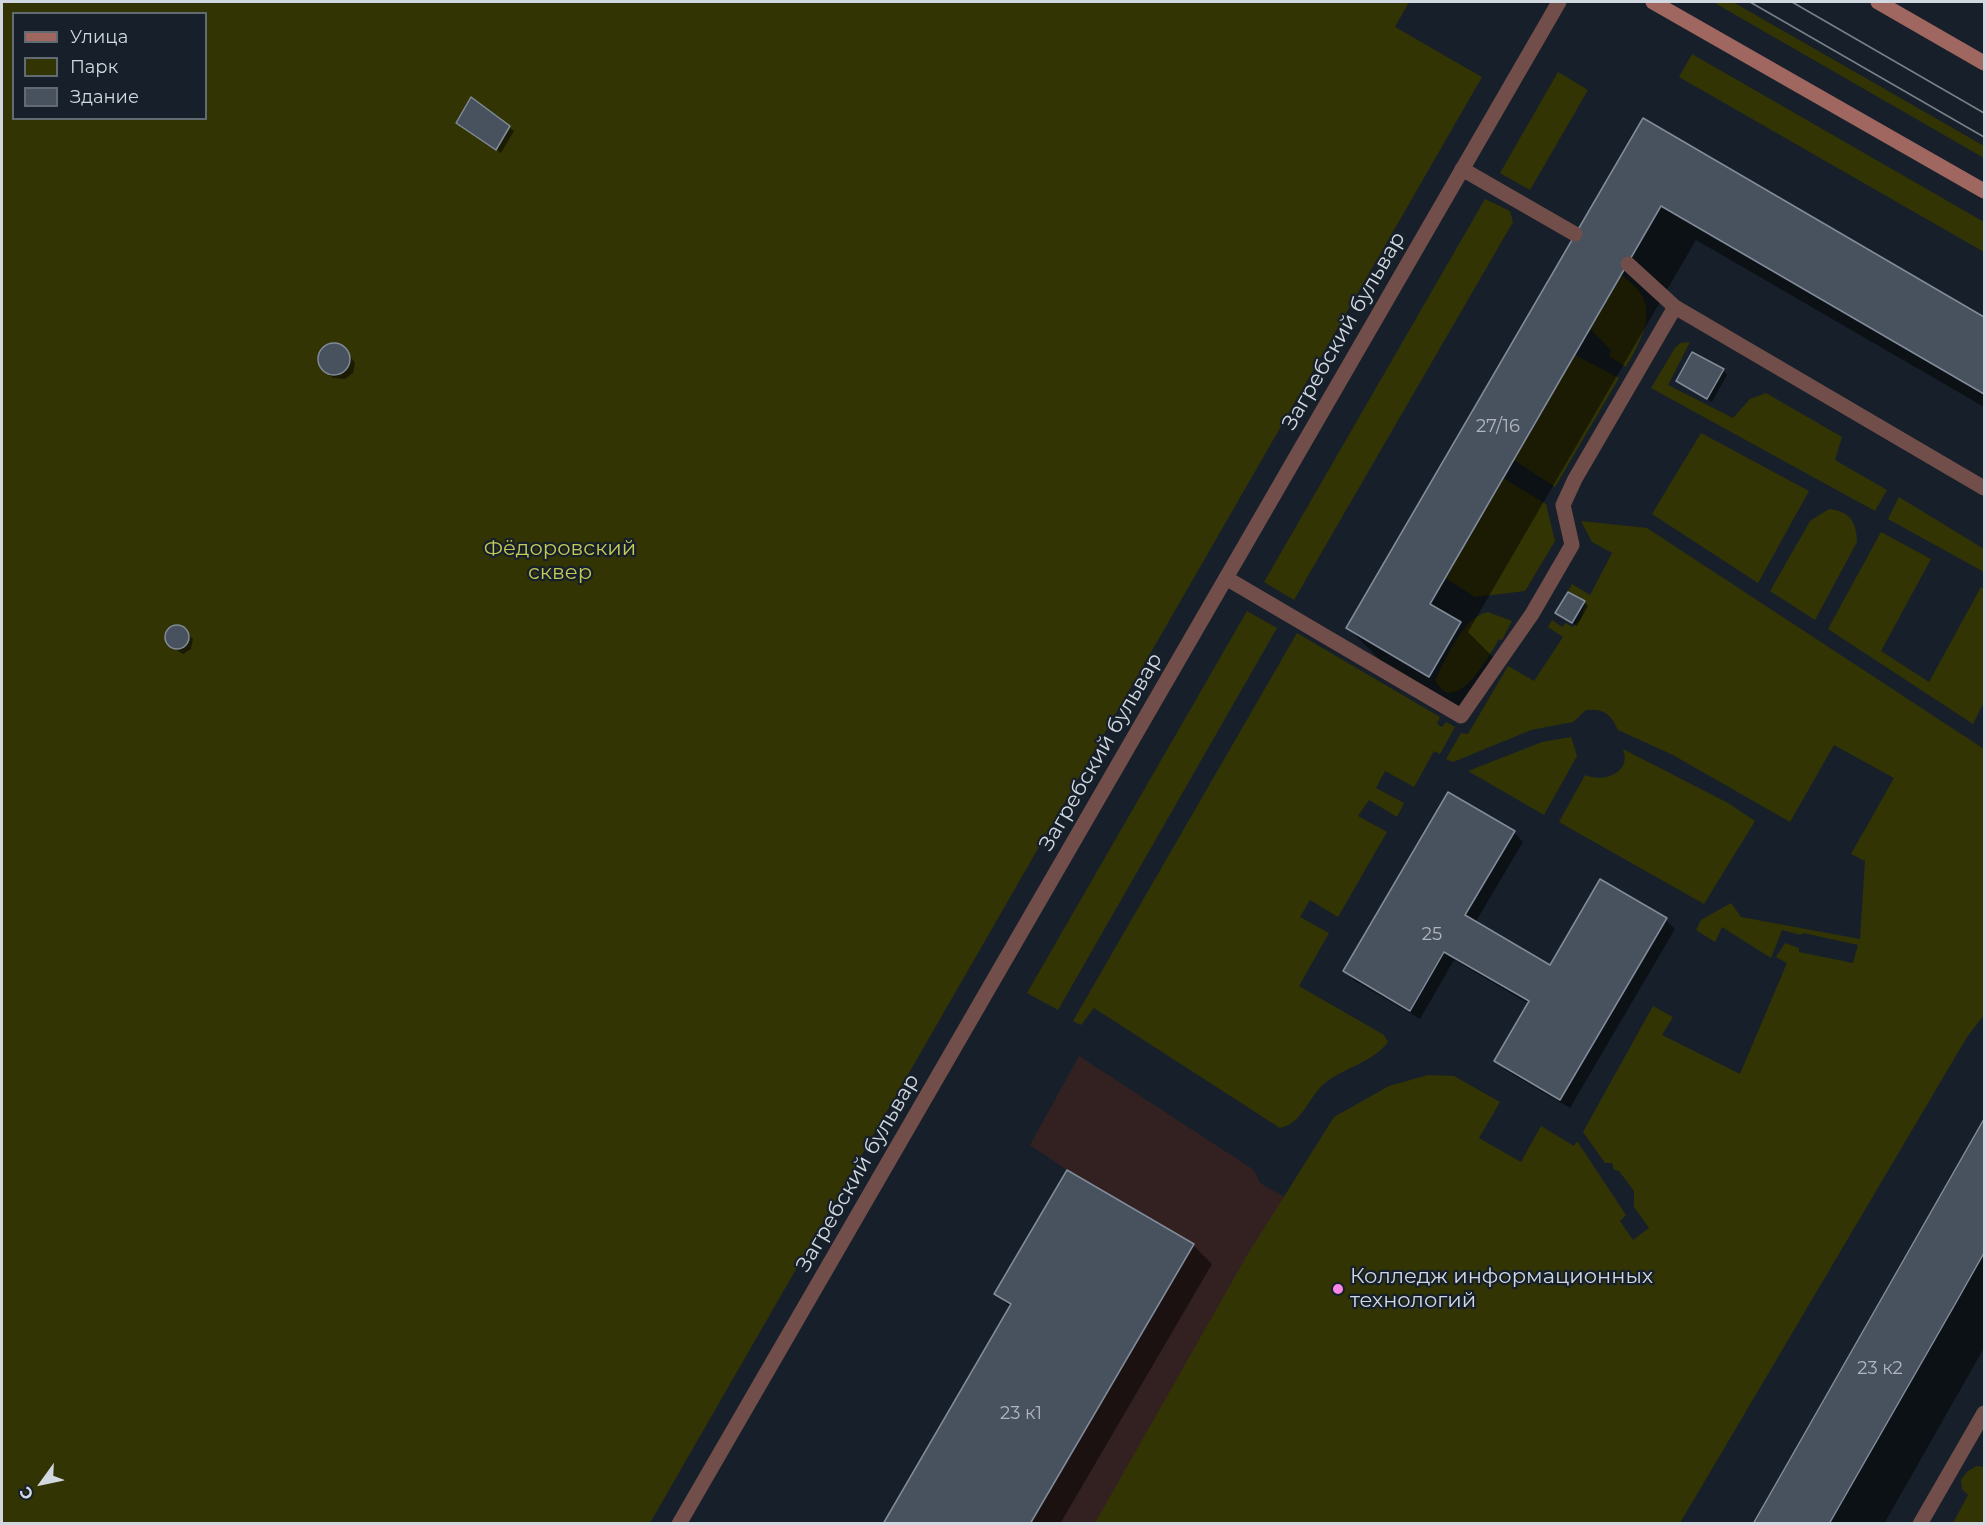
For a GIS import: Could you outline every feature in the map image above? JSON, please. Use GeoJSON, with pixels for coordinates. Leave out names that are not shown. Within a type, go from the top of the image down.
{"type":"FeatureCollection","features":[{"type":"Feature","properties":{"kind":"street","name":"Загребский бульвар"},"geometry":{"type":"LineString","coordinates":[[679,1524],[1559,2]]}},
{"type":"Feature","properties":{"kind":"street"},"geometry":{"type":"LineString","coordinates":[[1653,2],[1984,191]]}},
{"type":"Feature","properties":{"kind":"street"},"geometry":{"type":"LineString","coordinates":[[1878,2],[1984,63]]}},
{"type":"Feature","properties":{"kind":"street"},"geometry":{"type":"LineString","coordinates":[[1462,169],[1575,234]]}},
{"type":"Feature","properties":{"kind":"street"},"geometry":{"type":"LineString","coordinates":[[1628,264],[1675,307],[1984,488]]}},
{"type":"Feature","properties":{"kind":"street"},"geometry":{"type":"LineString","coordinates":[[1226,578],[1461,716],[1532,614],[1572,544],[1563,505],[1575,479],[1675,307]]}},
{"type":"Feature","properties":{"kind":"street"},"geometry":{"type":"LineString","coordinates":[[1920,1524],[1984,1413]]}},
{"type":"Feature","properties":{"kind":"shaded area","name":"Колледж информационных технологий"},"geometry":{"type":"Polygon","coordinates":[[[1079,1056],[1254,1170],[1260,1183],[1290,1200],[1562,1523],[883,1524],[1011,1304],[994,1294],[1067,1170],[1030,1145],[1079,1056]]]}},
{"type":"Feature","properties":{"kind":"green space","name":"Фёдоровский сквер"},"geometry":{"type":"Polygon","coordinates":[[[2,2],[1409,2],[1395,27],[1482,77],[650,1523],[2,1524],[2,2]]]}},
{"type":"Feature","properties":{"kind":"green space"},"geometry":{"type":"Polygon","coordinates":[[[1713,2],[1733,2],[1984,146],[1984,158],[1713,2]]]}},
{"type":"Feature","properties":{"kind":"green space"},"geometry":{"type":"Polygon","coordinates":[[[1692,54],[1984,222],[1984,252],[1679,77],[1692,54]]]}},
{"type":"Feature","properties":{"kind":"green space"},"geometry":{"type":"Polygon","coordinates":[[[1558,72],[1588,90],[1530,190],[1500,173],[1558,72]]]}},
{"type":"Feature","properties":{"kind":"green space"},"geometry":{"type":"Polygon","coordinates":[[[1485,199],[1510,211],[1513,222],[1294,600],[1264,582],[1485,199]]]}},
{"type":"Feature","properties":{"kind":"green space"},"geometry":{"type":"Polygon","coordinates":[[[1621,275],[1634,285],[1646,307],[1644,330],[1626,367],[1609,356],[1611,350],[1590,329],[1621,275]]]}},
{"type":"Feature","properties":{"kind":"green space"},"geometry":{"type":"Polygon","coordinates":[[[1690,342],[1668,385],[1733,418],[1750,399],[1766,393],[1842,437],[1835,460],[1887,490],[1875,511],[1651,388],[1675,348],[1680,343],[1690,342]]]}},
{"type":"Feature","properties":{"kind":"green space"},"geometry":{"type":"Polygon","coordinates":[[[1575,355],[1619,378],[1555,487],[1514,460],[1575,355]]]}},
{"type":"Feature","properties":{"kind":"green space"},"geometry":{"type":"Polygon","coordinates":[[[1701,433],[1809,491],[1758,583],[1652,514],[1701,433]]]}},
{"type":"Feature","properties":{"kind":"green space"},"geometry":{"type":"Polygon","coordinates":[[[1503,478],[1546,504],[1555,541],[1525,591],[1475,597],[1445,578],[1503,478]]]}},
{"type":"Feature","properties":{"kind":"green space"},"geometry":{"type":"Polygon","coordinates":[[[1899,497],[1984,549],[1984,572],[1888,519],[1899,497]]]}},
{"type":"Feature","properties":{"kind":"green space"},"geometry":{"type":"Polygon","coordinates":[[[1829,509],[1847,515],[1853,523],[1857,542],[1815,620],[1770,591],[1810,521],[1829,509]]]}},
{"type":"Feature","properties":{"kind":"green space"},"geometry":{"type":"Polygon","coordinates":[[[1581,521],[1647,528],[1984,749],[1984,1015],[1967,1037],[1680,1523],[1095,1523],[1246,1257],[1334,1117],[1389,1086],[1428,1075],[1454,1076],[1500,1102],[1479,1138],[1521,1162],[1541,1126],[1574,1146],[1577,1141],[1626,1215],[1620,1221],[1633,1240],[1649,1228],[1634,1207],[1634,1191],[1619,1171],[1614,1170],[1612,1163],[1605,1163],[1583,1132],[1653,1006],[1673,1017],[1662,1035],[1740,1074],[1787,963],[1776,957],[1785,943],[1799,948],[1799,952],[1853,963],[1858,945],[1803,933],[1801,935],[1782,930],[1771,958],[1722,927],[1715,942],[1696,930],[1701,920],[1731,903],[1741,917],[1860,939],[1865,861],[1851,854],[1894,778],[1834,745],[1790,822],[1673,755],[1618,730],[1610,716],[1598,710],[1586,710],[1573,722],[1531,730],[1453,762],[1446,759],[1461,733],[1468,734],[1508,666],[1534,681],[1563,637],[1548,627],[1552,620],[1562,627],[1566,623],[1573,627],[1581,618],[1586,601],[1568,591],[1572,584],[1590,595],[1612,553],[1592,542],[1581,521]]]}},
{"type":"Feature","properties":{"kind":"green space"},"geometry":{"type":"Polygon","coordinates":[[[1881,532],[1931,559],[1881,651],[1929,682],[1981,587],[1984,589],[1984,702],[1973,724],[1828,629],[1881,532]]]}},
{"type":"Feature","properties":{"kind":"green space"},"geometry":{"type":"Polygon","coordinates":[[[1247,611],[1277,628],[1058,1010],[1027,993],[1247,611]]]}},
{"type":"Feature","properties":{"kind":"green space"},"geometry":{"type":"Polygon","coordinates":[[[1488,612],[1512,621],[1502,640],[1499,639],[1480,669],[1462,689],[1452,693],[1443,690],[1435,680],[1456,640],[1470,622],[1488,612]]]}},
{"type":"Feature","properties":{"kind":"green space"},"geometry":{"type":"Polygon","coordinates":[[[1297,633],[1440,717],[1437,724],[1442,727],[1446,722],[1455,727],[1440,754],[1434,751],[1414,787],[1385,771],[1376,788],[1404,803],[1397,817],[1369,800],[1358,816],[1387,832],[1338,917],[1310,900],[1300,917],[1329,933],[1299,986],[1384,1035],[1388,1042],[1374,1055],[1325,1083],[1294,1121],[1280,1128],[1094,1008],[1081,1025],[1073,1021],[1297,633]]]}},
{"type":"Feature","properties":{"kind":"green space"},"geometry":{"type":"Polygon","coordinates":[[[1571,737],[1577,756],[1544,815],[1468,771],[1542,742],[1571,737]]]}},
{"type":"Feature","properties":{"kind":"green space"},"geometry":{"type":"Polygon","coordinates":[[[1623,749],[1728,803],[1755,821],[1704,904],[1559,822],[1585,775],[1608,777],[1620,770],[1625,757],[1623,749]]]}},
{"type":"Feature","properties":{"kind":"green space"},"geometry":{"type":"Polygon","coordinates":[[[1977,1466],[1984,1467],[1984,1523],[1953,1523],[1968,1495],[1962,1489],[1961,1480],[1968,1471],[1977,1466]]]}},
{"type":"Feature","properties":{"kind":"building"},"geometry":{"type":"Polygon","coordinates":[[[471,97],[510,126],[496,150],[456,123],[471,97]]]}},
{"type":"Feature","properties":{"kind":"building"},"geometry":{"type":"Polygon","coordinates":[[[1643,118],[1984,317],[1984,394],[1661,206],[1430,604],[1461,622],[1429,677],[1346,628],[1643,118]]]}},
{"type":"Feature","properties":{"kind":"building"},"geometry":{"type":"Polygon","coordinates":[[[334,343],[346,347],[350,359],[346,371],[334,375],[322,371],[318,359],[322,347],[334,343]]]}},
{"type":"Feature","properties":{"kind":"building"},"geometry":{"type":"Polygon","coordinates":[[[1692,352],[1724,369],[1707,399],[1676,381],[1692,352]]]}},
{"type":"Feature","properties":{"kind":"building"},"geometry":{"type":"Polygon","coordinates":[[[1568,592],[1585,601],[1572,623],[1555,613],[1568,592]]]}},
{"type":"Feature","properties":{"kind":"building"},"geometry":{"type":"Polygon","coordinates":[[[172,625],[182,625],[189,632],[189,642],[182,649],[172,649],[165,642],[165,632],[172,625]]]}},
{"type":"Feature","properties":{"kind":"building"},"geometry":{"type":"Polygon","coordinates":[[[1448,792],[1515,831],[1465,915],[1550,965],[1600,879],[1667,918],[1560,1100],[1494,1061],[1529,1001],[1444,952],[1410,1011],[1343,971],[1448,792]]]}},
{"type":"Feature","properties":{"kind":"building"},"geometry":{"type":"Polygon","coordinates":[[[1984,1119],[1984,1253],[1954,1306],[1829,1524],[1753,1524],[1984,1119]]]}},
{"type":"Feature","properties":{"kind":"building"},"geometry":{"type":"Polygon","coordinates":[[[1067,1170],[1194,1244],[1030,1524],[883,1524],[1011,1304],[994,1294],[1067,1170]]]}},
{"type":"Feature","properties":{"kind":"tram line"},"geometry":{"type":"LineString","coordinates":[[1750,2],[1984,137]]}},
{"type":"Feature","properties":{"kind":"tram line"},"geometry":{"type":"LineString","coordinates":[[1792,2],[1984,113]]}},
{"type":"Feature","properties":{"kind":"place","name":"Колледж информационных технологий"},"geometry":{"type":"Point","coordinates":[1338,1289]}}]}
